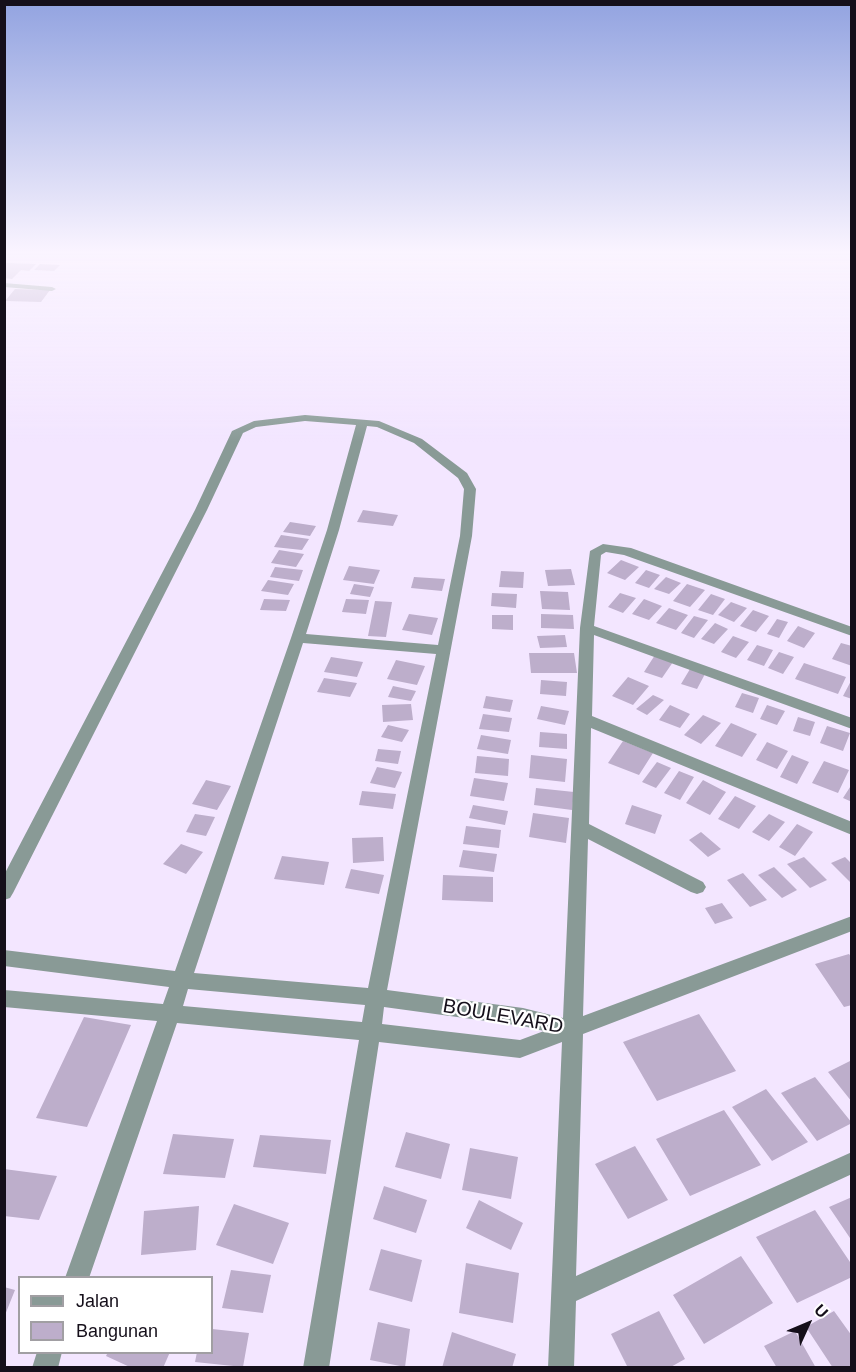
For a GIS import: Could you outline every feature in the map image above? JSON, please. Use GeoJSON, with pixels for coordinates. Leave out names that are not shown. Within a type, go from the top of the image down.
{"type":"FeatureCollection","features":[{"type":"Feature","properties":{"kind":"street"},"geometry":{"type":"LineString","coordinates":[[4,893],[201,510],[237,431],[254,423],[305,418],[363,421],[392,428],[418,441],[455,468],[469,483],[466,536],[376,997],[316,1368]]}},
{"type":"Feature","properties":{"kind":"street"},"geometry":{"type":"LineString","coordinates":[[78,1276],[298,638],[333,530],[363,421]]}},
{"type":"Feature","properties":{"kind":"street"},"geometry":{"type":"LineString","coordinates":[[561,1368],[587,628],[594,554],[603,548],[613,548],[852,632]]}},
{"type":"Feature","properties":{"kind":"street"},"geometry":{"type":"LineString","coordinates":[[587,628],[852,724]]}},
{"type":"Feature","properties":{"kind":"street"},"geometry":{"type":"LineString","coordinates":[[298,638],[443,650]]}},
{"type":"Feature","properties":{"kind":"street"},"geometry":{"type":"LineString","coordinates":[[584,719],[852,829]]}},
{"type":"Feature","properties":{"kind":"street"},"geometry":{"type":"LineString","coordinates":[[581,828],[697,887]]}},
{"type":"Feature","properties":{"kind":"street"},"geometry":{"type":"LineString","coordinates":[[573,1029],[852,923]]}},
{"type":"Feature","properties":{"kind":"street","name":"BOULEVARD"},"geometry":{"type":"LineString","coordinates":[[4,958],[180,980],[376,997],[523,1017],[573,1029]]}},
{"type":"Feature","properties":{"kind":"street","name":"BOULEVARD"},"geometry":{"type":"LineString","coordinates":[[4,999],[370,1032],[520,1050],[573,1029]]}},
{"type":"Feature","properties":{"kind":"street"},"geometry":{"type":"LineString","coordinates":[[563,1294],[852,1163]]}},
{"type":"Feature","properties":{"kind":"building"},"geometry":{"type":"Polygon","coordinates":[[[363,510],[398,515],[393,526],[357,522],[363,510]]]}},
{"type":"Feature","properties":{"kind":"building"},"geometry":{"type":"Polygon","coordinates":[[[290,522],[316,526],[310,536],[283,532],[290,522]]]}},
{"type":"Feature","properties":{"kind":"building"},"geometry":{"type":"Polygon","coordinates":[[[281,535],[309,539],[302,550],[274,547],[281,535]]]}},
{"type":"Feature","properties":{"kind":"building"},"geometry":{"type":"Polygon","coordinates":[[[279,550],[304,554],[296,567],[271,563],[279,550]]]}},
{"type":"Feature","properties":{"kind":"building"},"geometry":{"type":"Polygon","coordinates":[[[621,560],[639,567],[625,580],[607,573],[621,560]]]}},
{"type":"Feature","properties":{"kind":"building"},"geometry":{"type":"Polygon","coordinates":[[[349,566],[380,570],[374,584],[343,580],[349,566]]]}},
{"type":"Feature","properties":{"kind":"building"},"geometry":{"type":"Polygon","coordinates":[[[275,567],[303,570],[299,581],[270,577],[275,567]]]}},
{"type":"Feature","properties":{"kind":"building"},"geometry":{"type":"Polygon","coordinates":[[[571,569],[575,585],[548,586],[545,570],[571,569]]]}},
{"type":"Feature","properties":{"kind":"building"},"geometry":{"type":"Polygon","coordinates":[[[646,570],[660,575],[649,588],[635,583],[646,570]]]}},
{"type":"Feature","properties":{"kind":"building"},"geometry":{"type":"Polygon","coordinates":[[[501,571],[524,572],[523,588],[499,587],[501,571]]]}},
{"type":"Feature","properties":{"kind":"building"},"geometry":{"type":"Polygon","coordinates":[[[414,577],[445,579],[442,591],[411,588],[414,577]]]}},
{"type":"Feature","properties":{"kind":"building"},"geometry":{"type":"Polygon","coordinates":[[[666,577],[681,583],[669,594],[654,589],[666,577]]]}},
{"type":"Feature","properties":{"kind":"building"},"geometry":{"type":"Polygon","coordinates":[[[268,580],[294,584],[288,595],[261,591],[268,580]]]}},
{"type":"Feature","properties":{"kind":"building"},"geometry":{"type":"Polygon","coordinates":[[[354,584],[374,587],[370,597],[350,594],[354,584]]]}},
{"type":"Feature","properties":{"kind":"building"},"geometry":{"type":"Polygon","coordinates":[[[687,584],[705,590],[690,607],[673,601],[687,584]]]}},
{"type":"Feature","properties":{"kind":"building"},"geometry":{"type":"Polygon","coordinates":[[[540,591],[568,592],[570,610],[542,609],[540,591]]]}},
{"type":"Feature","properties":{"kind":"building"},"geometry":{"type":"Polygon","coordinates":[[[492,593],[517,594],[516,608],[491,606],[492,593]]]}},
{"type":"Feature","properties":{"kind":"building"},"geometry":{"type":"Polygon","coordinates":[[[620,593],[636,598],[623,613],[608,607],[620,593]]]}},
{"type":"Feature","properties":{"kind":"building"},"geometry":{"type":"Polygon","coordinates":[[[711,594],[725,599],[713,615],[698,610],[711,594]]]}},
{"type":"Feature","properties":{"kind":"building"},"geometry":{"type":"Polygon","coordinates":[[[264,599],[290,600],[286,611],[260,610],[264,599]]]}},
{"type":"Feature","properties":{"kind":"building"},"geometry":{"type":"Polygon","coordinates":[[[346,599],[369,600],[366,614],[342,612],[346,599]]]}},
{"type":"Feature","properties":{"kind":"building"},"geometry":{"type":"Polygon","coordinates":[[[644,599],[662,606],[649,620],[632,614],[644,599]]]}},
{"type":"Feature","properties":{"kind":"building"},"geometry":{"type":"Polygon","coordinates":[[[375,601],[392,602],[386,637],[368,636],[375,601]]]}},
{"type":"Feature","properties":{"kind":"building"},"geometry":{"type":"Polygon","coordinates":[[[731,602],[747,608],[734,622],[718,615],[731,602]]]}},
{"type":"Feature","properties":{"kind":"building"},"geometry":{"type":"Polygon","coordinates":[[[669,608],[688,615],[676,630],[656,623],[669,608]]]}},
{"type":"Feature","properties":{"kind":"building"},"geometry":{"type":"Polygon","coordinates":[[[753,610],[769,616],[756,632],[740,626],[753,610]]]}},
{"type":"Feature","properties":{"kind":"building"},"geometry":{"type":"Polygon","coordinates":[[[409,614],[438,618],[432,635],[402,630],[409,614]]]}},
{"type":"Feature","properties":{"kind":"building"},"geometry":{"type":"Polygon","coordinates":[[[541,614],[573,615],[574,629],[541,628],[541,614]]]}},
{"type":"Feature","properties":{"kind":"building"},"geometry":{"type":"Polygon","coordinates":[[[492,615],[513,615],[513,630],[492,629],[492,615]]]}},
{"type":"Feature","properties":{"kind":"building"},"geometry":{"type":"Polygon","coordinates":[[[694,616],[708,620],[694,638],[681,633],[694,616]]]}},
{"type":"Feature","properties":{"kind":"building"},"geometry":{"type":"Polygon","coordinates":[[[777,619],[788,622],[779,638],[767,634],[777,619]]]}},
{"type":"Feature","properties":{"kind":"building"},"geometry":{"type":"Polygon","coordinates":[[[715,623],[728,629],[714,644],[701,639],[715,623]]]}},
{"type":"Feature","properties":{"kind":"building"},"geometry":{"type":"Polygon","coordinates":[[[798,626],[815,633],[804,648],[787,641],[798,626]]]}},
{"type":"Feature","properties":{"kind":"building"},"geometry":{"type":"Polygon","coordinates":[[[565,635],[567,647],[540,648],[537,636],[565,635]]]}},
{"type":"Feature","properties":{"kind":"building"},"geometry":{"type":"Polygon","coordinates":[[[733,636],[749,642],[736,658],[721,652],[733,636]]]}},
{"type":"Feature","properties":{"kind":"building"},"geometry":{"type":"Polygon","coordinates":[[[841,643],[852,646],[852,666],[832,659],[841,643]]]}},
{"type":"Feature","properties":{"kind":"building"},"geometry":{"type":"Polygon","coordinates":[[[757,645],[773,650],[764,666],[747,660],[757,645]]]}},
{"type":"Feature","properties":{"kind":"building"},"geometry":{"type":"Polygon","coordinates":[[[779,652],[794,657],[783,674],[768,668],[779,652]]]}},
{"type":"Feature","properties":{"kind":"building"},"geometry":{"type":"Polygon","coordinates":[[[529,653],[574,653],[577,673],[531,673],[529,653]]]}},
{"type":"Feature","properties":{"kind":"building"},"geometry":{"type":"Polygon","coordinates":[[[655,655],[673,662],[662,678],[644,672],[655,655]]]}},
{"type":"Feature","properties":{"kind":"building"},"geometry":{"type":"Polygon","coordinates":[[[331,657],[363,662],[357,677],[324,672],[331,657]]]}},
{"type":"Feature","properties":{"kind":"building"},"geometry":{"type":"Polygon","coordinates":[[[396,660],[425,666],[417,685],[387,679],[396,660]]]}},
{"type":"Feature","properties":{"kind":"building"},"geometry":{"type":"Polygon","coordinates":[[[804,663],[846,677],[838,694],[795,679],[804,663]]]}},
{"type":"Feature","properties":{"kind":"building"},"geometry":{"type":"Polygon","coordinates":[[[690,669],[705,674],[697,689],[681,684],[690,669]]]}},
{"type":"Feature","properties":{"kind":"building"},"geometry":{"type":"Polygon","coordinates":[[[628,677],[649,686],[633,705],[612,696],[628,677]]]}},
{"type":"Feature","properties":{"kind":"building"},"geometry":{"type":"Polygon","coordinates":[[[324,678],[357,683],[350,697],[317,692],[324,678]]]}},
{"type":"Feature","properties":{"kind":"building"},"geometry":{"type":"Polygon","coordinates":[[[852,679],[852,699],[843,696],[852,679]]]}},
{"type":"Feature","properties":{"kind":"building"},"geometry":{"type":"Polygon","coordinates":[[[541,680],[567,682],[566,696],[540,694],[541,680]]]}},
{"type":"Feature","properties":{"kind":"building"},"geometry":{"type":"Polygon","coordinates":[[[393,686],[416,691],[411,701],[388,697],[393,686]]]}},
{"type":"Feature","properties":{"kind":"building"},"geometry":{"type":"Polygon","coordinates":[[[742,693],[759,698],[753,713],[735,707],[742,693]]]}},
{"type":"Feature","properties":{"kind":"building"},"geometry":{"type":"Polygon","coordinates":[[[653,695],[664,700],[647,715],[636,709],[653,695]]]}},
{"type":"Feature","properties":{"kind":"building"},"geometry":{"type":"Polygon","coordinates":[[[486,696],[513,700],[510,712],[483,708],[486,696]]]}},
{"type":"Feature","properties":{"kind":"building"},"geometry":{"type":"Polygon","coordinates":[[[411,704],[413,720],[383,722],[382,705],[411,704]]]}},
{"type":"Feature","properties":{"kind":"building"},"geometry":{"type":"Polygon","coordinates":[[[670,705],[690,714],[680,728],[659,720],[670,705]]]}},
{"type":"Feature","properties":{"kind":"building"},"geometry":{"type":"Polygon","coordinates":[[[767,705],[785,711],[777,725],[760,719],[767,705]]]}},
{"type":"Feature","properties":{"kind":"building"},"geometry":{"type":"Polygon","coordinates":[[[541,706],[569,711],[565,725],[537,719],[541,706]]]}},
{"type":"Feature","properties":{"kind":"building"},"geometry":{"type":"Polygon","coordinates":[[[483,714],[512,718],[509,732],[479,729],[483,714]]]}},
{"type":"Feature","properties":{"kind":"building"},"geometry":{"type":"Polygon","coordinates":[[[703,715],[721,723],[701,744],[684,735],[703,715]]]}},
{"type":"Feature","properties":{"kind":"building"},"geometry":{"type":"Polygon","coordinates":[[[798,717],[815,722],[810,736],[793,731],[798,717]]]}},
{"type":"Feature","properties":{"kind":"building"},"geometry":{"type":"Polygon","coordinates":[[[731,723],[757,734],[742,757],[715,746],[731,723]]]}},
{"type":"Feature","properties":{"kind":"building"},"geometry":{"type":"Polygon","coordinates":[[[388,725],[409,730],[402,742],[381,737],[388,725]]]}},
{"type":"Feature","properties":{"kind":"building"},"geometry":{"type":"Polygon","coordinates":[[[827,726],[850,733],[843,751],[820,743],[827,726]]]}},
{"type":"Feature","properties":{"kind":"building"},"geometry":{"type":"Polygon","coordinates":[[[540,732],[567,734],[567,749],[539,747],[540,732]]]}},
{"type":"Feature","properties":{"kind":"building"},"geometry":{"type":"Polygon","coordinates":[[[481,735],[511,740],[508,754],[477,749],[481,735]]]}},
{"type":"Feature","properties":{"kind":"building"},"geometry":{"type":"Polygon","coordinates":[[[623,741],[653,753],[639,775],[608,763],[623,741]]]}},
{"type":"Feature","properties":{"kind":"building"},"geometry":{"type":"Polygon","coordinates":[[[767,742],[788,751],[777,769],[756,760],[767,742]]]}},
{"type":"Feature","properties":{"kind":"building"},"geometry":{"type":"Polygon","coordinates":[[[378,749],[401,751],[398,764],[375,761],[378,749]]]}},
{"type":"Feature","properties":{"kind":"building"},"geometry":{"type":"Polygon","coordinates":[[[531,755],[567,759],[565,782],[529,778],[531,755]]]}},
{"type":"Feature","properties":{"kind":"building"},"geometry":{"type":"Polygon","coordinates":[[[792,755],[809,762],[797,784],[780,777],[792,755]]]}},
{"type":"Feature","properties":{"kind":"building"},"geometry":{"type":"Polygon","coordinates":[[[477,756],[509,759],[508,776],[475,773],[477,756]]]}},
{"type":"Feature","properties":{"kind":"building"},"geometry":{"type":"Polygon","coordinates":[[[824,761],[849,770],[838,793],[812,783],[824,761]]]}},
{"type":"Feature","properties":{"kind":"building"},"geometry":{"type":"Polygon","coordinates":[[[657,762],[671,768],[656,788],[642,782],[657,762]]]}},
{"type":"Feature","properties":{"kind":"building"},"geometry":{"type":"Polygon","coordinates":[[[377,767],[402,772],[395,788],[370,783],[377,767]]]}},
{"type":"Feature","properties":{"kind":"building"},"geometry":{"type":"Polygon","coordinates":[[[679,771],[694,777],[680,800],[664,793],[679,771]]]}},
{"type":"Feature","properties":{"kind":"building"},"geometry":{"type":"Polygon","coordinates":[[[474,778],[508,783],[504,801],[470,796],[474,778]]]}},
{"type":"Feature","properties":{"kind":"building"},"geometry":{"type":"Polygon","coordinates":[[[206,780],[231,786],[217,810],[192,804],[206,780]]]}},
{"type":"Feature","properties":{"kind":"building"},"geometry":{"type":"Polygon","coordinates":[[[703,780],[726,792],[710,815],[686,803],[703,780]]]}},
{"type":"Feature","properties":{"kind":"building"},"geometry":{"type":"Polygon","coordinates":[[[852,784],[852,802],[843,798],[852,784]]]}},
{"type":"Feature","properties":{"kind":"building"},"geometry":{"type":"Polygon","coordinates":[[[536,788],[574,792],[572,810],[534,805],[536,788]]]}},
{"type":"Feature","properties":{"kind":"building"},"geometry":{"type":"Polygon","coordinates":[[[362,791],[396,794],[393,809],[359,805],[362,791]]]}},
{"type":"Feature","properties":{"kind":"building"},"geometry":{"type":"Polygon","coordinates":[[[735,796],[756,806],[739,829],[718,819],[735,796]]]}},
{"type":"Feature","properties":{"kind":"building"},"geometry":{"type":"Polygon","coordinates":[[[473,805],[508,811],[505,825],[469,818],[473,805]]]}},
{"type":"Feature","properties":{"kind":"building"},"geometry":{"type":"Polygon","coordinates":[[[632,805],[662,815],[655,834],[625,824],[632,805]]]}},
{"type":"Feature","properties":{"kind":"building"},"geometry":{"type":"Polygon","coordinates":[[[533,813],[569,818],[566,843],[529,837],[533,813]]]}},
{"type":"Feature","properties":{"kind":"building"},"geometry":{"type":"Polygon","coordinates":[[[195,814],[215,817],[206,836],[186,832],[195,814]]]}},
{"type":"Feature","properties":{"kind":"building"},"geometry":{"type":"Polygon","coordinates":[[[769,814],[785,822],[769,841],[752,832],[769,814]]]}},
{"type":"Feature","properties":{"kind":"building"},"geometry":{"type":"Polygon","coordinates":[[[797,824],[813,832],[795,856],[779,847],[797,824]]]}},
{"type":"Feature","properties":{"kind":"building"},"geometry":{"type":"Polygon","coordinates":[[[466,826],[501,830],[499,848],[463,844],[466,826]]]}},
{"type":"Feature","properties":{"kind":"building"},"geometry":{"type":"Polygon","coordinates":[[[701,832],[721,849],[708,857],[689,840],[701,832]]]}},
{"type":"Feature","properties":{"kind":"building"},"geometry":{"type":"Polygon","coordinates":[[[383,837],[384,861],[353,863],[352,838],[383,837]]]}},
{"type":"Feature","properties":{"kind":"building"},"geometry":{"type":"Polygon","coordinates":[[[181,844],[203,852],[186,874],[163,864],[181,844]]]}},
{"type":"Feature","properties":{"kind":"building"},"geometry":{"type":"Polygon","coordinates":[[[463,850],[497,854],[494,872],[459,867],[463,850]]]}},
{"type":"Feature","properties":{"kind":"building"},"geometry":{"type":"Polygon","coordinates":[[[282,856],[329,862],[324,885],[274,879],[282,856]]]}},
{"type":"Feature","properties":{"kind":"building"},"geometry":{"type":"Polygon","coordinates":[[[804,857],[827,880],[810,888],[787,864],[804,857]]]}},
{"type":"Feature","properties":{"kind":"building"},"geometry":{"type":"Polygon","coordinates":[[[845,857],[852,864],[852,884],[831,863],[845,857]]]}},
{"type":"Feature","properties":{"kind":"building"},"geometry":{"type":"Polygon","coordinates":[[[774,867],[797,890],[782,898],[758,875],[774,867]]]}},
{"type":"Feature","properties":{"kind":"building"},"geometry":{"type":"Polygon","coordinates":[[[351,869],[384,875],[379,894],[345,888],[351,869]]]}},
{"type":"Feature","properties":{"kind":"building"},"geometry":{"type":"Polygon","coordinates":[[[743,873],[767,900],[750,907],[727,880],[743,873]]]}},
{"type":"Feature","properties":{"kind":"building"},"geometry":{"type":"Polygon","coordinates":[[[443,875],[493,877],[493,902],[442,900],[443,875]]]}},
{"type":"Feature","properties":{"kind":"building"},"geometry":{"type":"Polygon","coordinates":[[[722,903],[733,918],[715,924],[705,908],[722,903]]]}},
{"type":"Feature","properties":{"kind":"building"},"geometry":{"type":"Polygon","coordinates":[[[849,954],[852,958],[852,1005],[844,1007],[815,964],[849,954]]]}},
{"type":"Feature","properties":{"kind":"building"},"geometry":{"type":"Polygon","coordinates":[[[699,1014],[736,1071],[657,1101],[623,1042],[699,1014]]]}},
{"type":"Feature","properties":{"kind":"building"},"geometry":{"type":"Polygon","coordinates":[[[84,1017],[131,1025],[87,1127],[36,1118],[84,1017]]]}},
{"type":"Feature","properties":{"kind":"building"},"geometry":{"type":"Polygon","coordinates":[[[852,1060],[852,1102],[828,1072],[852,1060]]]}},
{"type":"Feature","properties":{"kind":"building"},"geometry":{"type":"Polygon","coordinates":[[[815,1077],[852,1123],[817,1141],[781,1093],[815,1077]]]}},
{"type":"Feature","properties":{"kind":"building"},"geometry":{"type":"Polygon","coordinates":[[[766,1089],[808,1142],[772,1161],[732,1107],[766,1089]]]}},
{"type":"Feature","properties":{"kind":"building"},"geometry":{"type":"Polygon","coordinates":[[[724,1110],[761,1165],[690,1196],[656,1139],[724,1110]]]}},
{"type":"Feature","properties":{"kind":"building"},"geometry":{"type":"Polygon","coordinates":[[[406,1132],[450,1144],[441,1179],[395,1167],[406,1132]]]}},
{"type":"Feature","properties":{"kind":"building"},"geometry":{"type":"Polygon","coordinates":[[[173,1134],[234,1139],[225,1178],[163,1174],[173,1134]]]}},
{"type":"Feature","properties":{"kind":"building"},"geometry":{"type":"Polygon","coordinates":[[[260,1135],[331,1140],[326,1174],[253,1167],[260,1135]]]}},
{"type":"Feature","properties":{"kind":"building"},"geometry":{"type":"Polygon","coordinates":[[[635,1146],[668,1200],[628,1219],[595,1164],[635,1146]]]}},
{"type":"Feature","properties":{"kind":"building"},"geometry":{"type":"Polygon","coordinates":[[[470,1148],[518,1157],[511,1199],[462,1190],[470,1148]]]}},
{"type":"Feature","properties":{"kind":"building"},"geometry":{"type":"Polygon","coordinates":[[[4,1169],[57,1176],[39,1220],[4,1216],[4,1169]]]}},
{"type":"Feature","properties":{"kind":"building"},"geometry":{"type":"Polygon","coordinates":[[[384,1186],[427,1200],[416,1233],[373,1219],[384,1186]]]}},
{"type":"Feature","properties":{"kind":"building"},"geometry":{"type":"Polygon","coordinates":[[[852,1197],[852,1241],[829,1207],[852,1197]]]}},
{"type":"Feature","properties":{"kind":"building"},"geometry":{"type":"Polygon","coordinates":[[[479,1200],[523,1223],[511,1250],[466,1228],[479,1200]]]}},
{"type":"Feature","properties":{"kind":"building"},"geometry":{"type":"Polygon","coordinates":[[[234,1204],[289,1223],[273,1264],[216,1245],[234,1204]]]}},
{"type":"Feature","properties":{"kind":"building"},"geometry":{"type":"Polygon","coordinates":[[[199,1206],[196,1250],[141,1255],[144,1211],[199,1206]]]}},
{"type":"Feature","properties":{"kind":"building"},"geometry":{"type":"Polygon","coordinates":[[[815,1210],[852,1265],[852,1277],[797,1303],[756,1237],[815,1210]]]}},
{"type":"Feature","properties":{"kind":"building"},"geometry":{"type":"Polygon","coordinates":[[[381,1249],[422,1260],[412,1302],[369,1290],[381,1249]]]}},
{"type":"Feature","properties":{"kind":"building"},"geometry":{"type":"Polygon","coordinates":[[[741,1256],[773,1303],[704,1344],[673,1295],[741,1256]]]}},
{"type":"Feature","properties":{"kind":"building"},"geometry":{"type":"Polygon","coordinates":[[[466,1263],[519,1273],[513,1323],[459,1313],[466,1263]]]}},
{"type":"Feature","properties":{"kind":"building"},"geometry":{"type":"Polygon","coordinates":[[[231,1270],[271,1275],[263,1313],[222,1308],[231,1270]]]}},
{"type":"Feature","properties":{"kind":"building"},"geometry":{"type":"Polygon","coordinates":[[[4,1287],[15,1290],[5,1315],[4,1315],[4,1287]]]}},
{"type":"Feature","properties":{"kind":"building"},"geometry":{"type":"Polygon","coordinates":[[[659,1311],[685,1359],[669,1368],[628,1368],[611,1334],[659,1311]]]}},
{"type":"Feature","properties":{"kind":"building"},"geometry":{"type":"Polygon","coordinates":[[[834,1311],[852,1336],[852,1368],[833,1368],[806,1327],[834,1311]]]}},
{"type":"Feature","properties":{"kind":"building"},"geometry":{"type":"Polygon","coordinates":[[[378,1322],[410,1329],[405,1367],[370,1360],[378,1322]]]}},
{"type":"Feature","properties":{"kind":"building"},"geometry":{"type":"Polygon","coordinates":[[[213,1329],[249,1333],[243,1367],[195,1362],[197,1354],[213,1354],[213,1329]]]}},
{"type":"Feature","properties":{"kind":"building"},"geometry":{"type":"Polygon","coordinates":[[[795,1331],[816,1368],[777,1368],[764,1346],[795,1331]]]}},
{"type":"Feature","properties":{"kind":"building"},"geometry":{"type":"Polygon","coordinates":[[[452,1332],[516,1354],[512,1368],[442,1368],[452,1332]]]}},
{"type":"Feature","properties":{"kind":"building"},"geometry":{"type":"Polygon","coordinates":[[[107,1354],[169,1354],[163,1368],[132,1368],[106,1356],[107,1354]]]}}]}
